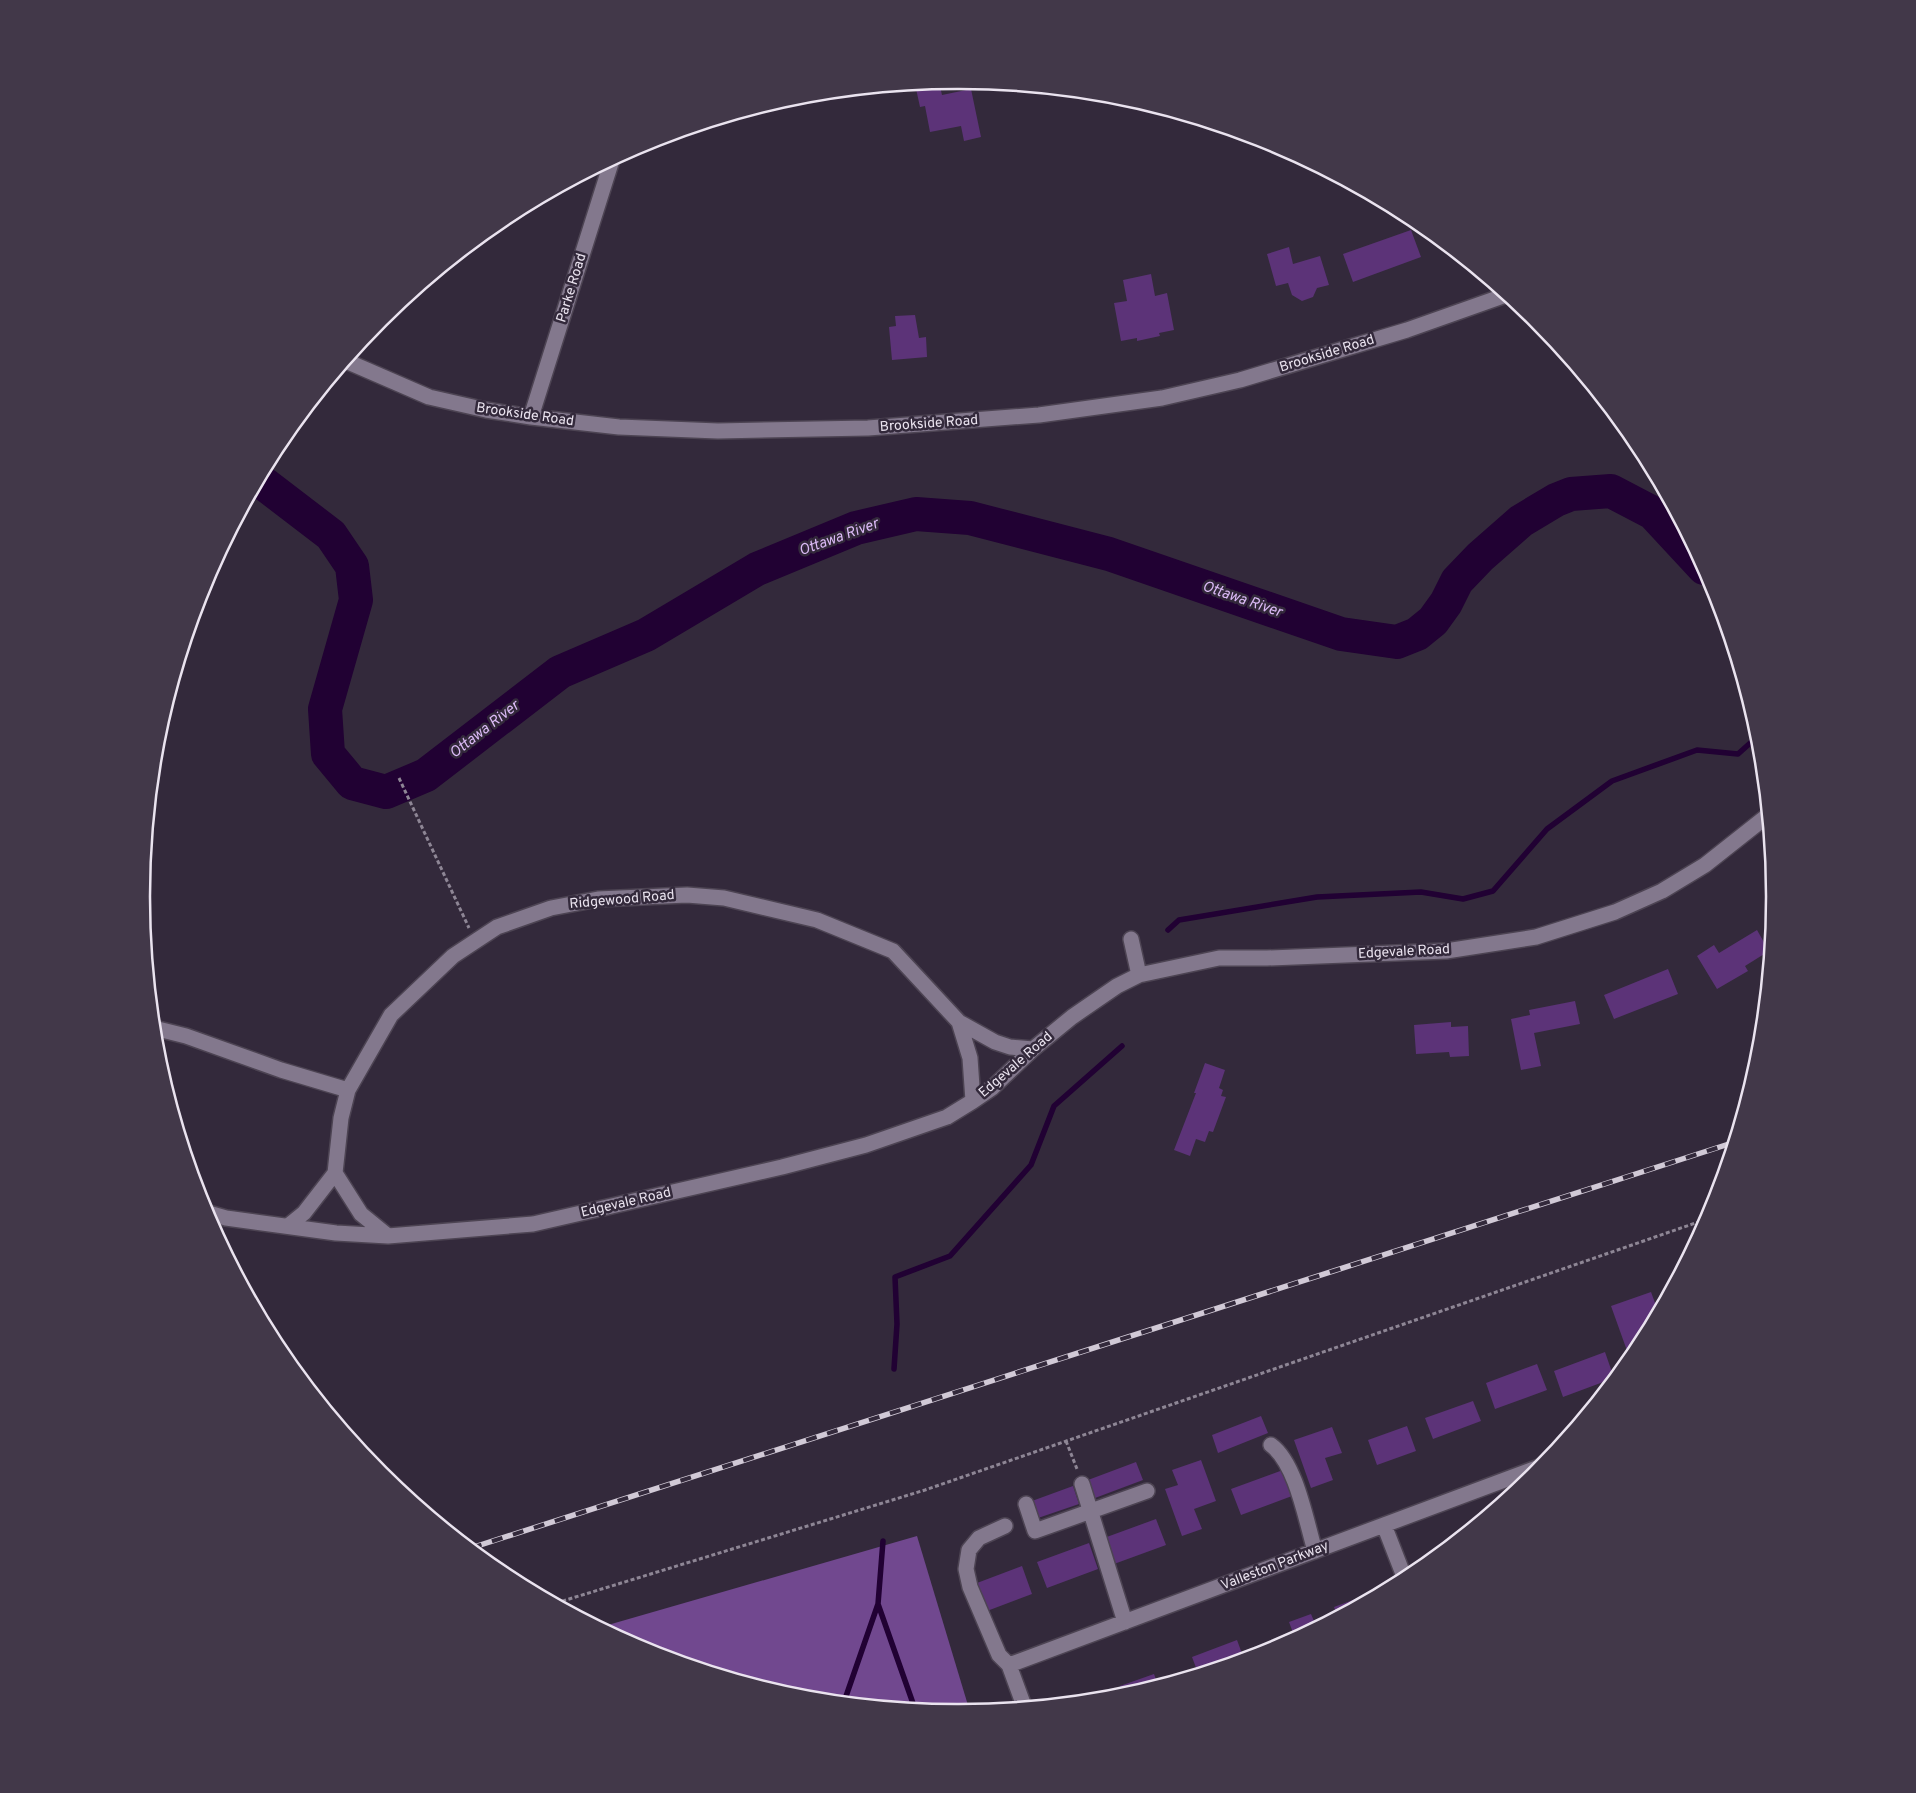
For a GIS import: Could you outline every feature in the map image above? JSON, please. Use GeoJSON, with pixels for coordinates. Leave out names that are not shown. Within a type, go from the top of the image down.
{"type":"FeatureCollection","features":[{"type":"Feature","properties":{"kind":"street","name":"Parke Road"},"geometry":{"type":"LineString","coordinates":[[531,417],[609,168]]}},
{"type":"Feature","properties":{"kind":"street","name":"Brookside Road"},"geometry":{"type":"LineString","coordinates":[[352,363],[429,397],[486,410],[531,417],[619,427],[718,431],[868,428],[1039,415],[1162,398],[1240,380],[1407,330],[1500,297]]}},
{"type":"Feature","properties":{"kind":"street","name":"Edgevale Road"},"geometry":{"type":"LineString","coordinates":[[216,1215],[336,1234],[388,1236],[533,1224],[866,1146],[947,1117],[974,1101],[992,1088],[1032,1049],[1072,1017],[1117,986],[1139,975],[1219,958],[1446,951],[1536,937],[1615,912],[1662,890],[1705,865],[1762,819]]}},
{"type":"Feature","properties":{"kind":"street","name":"Ridgewood Road"},"geometry":{"type":"LineString","coordinates":[[335,1173],[341,1118],[348,1090],[391,1016],[453,956],[497,927],[551,908],[576,902],[598,899],[687,895],[724,898],[817,920],[893,951],[959,1022],[995,1042],[1010,1047],[1032,1049]]}},
{"type":"Feature","properties":{"kind":"street"},"geometry":{"type":"LineString","coordinates":[[1131,939],[1139,975]]}},
{"type":"Feature","properties":{"kind":"street","name":"Ridgewood Road"},"geometry":{"type":"LineString","coordinates":[[959,1022],[970,1058],[974,1101]]}},
{"type":"Feature","properties":{"kind":"street"},"geometry":{"type":"LineString","coordinates":[[162,1030],[186,1036],[281,1070],[348,1090]]}},
{"type":"Feature","properties":{"kind":"street"},"geometry":{"type":"LineString","coordinates":[[288,1226],[304,1213],[335,1173],[362,1214],[388,1236]]}},
{"type":"Feature","properties":{"kind":"street"},"geometry":{"type":"LineString","coordinates":[[1271,1445],[1280,1451],[1292,1473],[1315,1551]]}},
{"type":"Feature","properties":{"kind":"street","name":"Valleston Parkway"},"geometry":{"type":"LineString","coordinates":[[1009,1665],[1524,1473]]}},
{"type":"Feature","properties":{"kind":"street"},"geometry":{"type":"LineString","coordinates":[[1082,1484],[1125,1622]]}},
{"type":"Feature","properties":{"kind":"street"},"geometry":{"type":"LineString","coordinates":[[1026,1504],[1035,1531],[1147,1491]]}},
{"type":"Feature","properties":{"kind":"street"},"geometry":{"type":"LineString","coordinates":[[1384,1525],[1401,1572]]}},
{"type":"Feature","properties":{"kind":"street"},"geometry":{"type":"LineString","coordinates":[[1004,1526],[979,1538],[969,1550],[966,1569],[970,1587],[999,1655],[1009,1665],[1022,1702]]}},
{"type":"Feature","properties":{"kind":"path"},"geometry":{"type":"LineString","coordinates":[[400,778],[475,941]]}},
{"type":"Feature","properties":{"kind":"path"},"geometry":{"type":"LineString","coordinates":[[563,1601],[925,1490],[1696,1224]]}},
{"type":"Feature","properties":{"kind":"path"},"geometry":{"type":"LineString","coordinates":[[1066,1441],[1082,1484]]}},
{"type":"Feature","properties":{"kind":"shaded area"},"geometry":{"type":"Polygon","coordinates":[[[917,1536],[968,1704],[905,1703],[800,1689],[749,1677],[698,1661],[649,1643],[609,1625],[917,1536]]]}},
{"type":"Feature","properties":{"kind":"building"},"geometry":{"type":"Polygon","coordinates":[[[941,89],[942,95],[971,89],[981,137],[964,141],[961,126],[930,132],[925,106],[920,107],[916,90],[941,89]]]}},
{"type":"Feature","properties":{"kind":"building"},"geometry":{"type":"Polygon","coordinates":[[[1411,230],[1421,257],[1353,282],[1343,254],[1411,230]]]}},
{"type":"Feature","properties":{"kind":"building"},"geometry":{"type":"Polygon","coordinates":[[[1289,247],[1293,264],[1320,256],[1329,285],[1317,288],[1313,297],[1302,301],[1292,295],[1288,283],[1276,286],[1267,254],[1289,247]]]}},
{"type":"Feature","properties":{"kind":"building"},"geometry":{"type":"Polygon","coordinates":[[[1151,274],[1155,296],[1167,293],[1174,330],[1159,333],[1160,336],[1137,341],[1137,338],[1121,341],[1114,303],[1127,301],[1123,280],[1151,274]]]}},
{"type":"Feature","properties":{"kind":"building"},"geometry":{"type":"Polygon","coordinates":[[[915,315],[919,338],[926,337],[927,357],[892,360],[889,327],[896,326],[895,316],[915,315]]]}},
{"type":"Feature","properties":{"kind":"building"},"geometry":{"type":"Polygon","coordinates":[[[1757,930],[1764,943],[1763,954],[1745,966],[1748,971],[1717,989],[1697,956],[1714,945],[1719,953],[1757,930]]]}},
{"type":"Feature","properties":{"kind":"building"},"geometry":{"type":"Polygon","coordinates":[[[1668,969],[1678,994],[1614,1019],[1604,995],[1668,969]]]}},
{"type":"Feature","properties":{"kind":"building"},"geometry":{"type":"Polygon","coordinates":[[[1575,1001],[1580,1024],[1534,1033],[1541,1066],[1521,1070],[1511,1019],[1530,1015],[1529,1010],[1575,1001]]]}},
{"type":"Feature","properties":{"kind":"building"},"geometry":{"type":"Polygon","coordinates":[[[1451,1022],[1451,1027],[1468,1026],[1469,1056],[1450,1057],[1449,1052],[1416,1054],[1414,1025],[1451,1022]]]}},
{"type":"Feature","properties":{"kind":"building"},"geometry":{"type":"Polygon","coordinates":[[[1205,1063],[1225,1070],[1219,1088],[1223,1090],[1221,1096],[1226,1097],[1213,1132],[1209,1131],[1205,1142],[1196,1139],[1190,1156],[1174,1150],[1196,1093],[1194,1093],[1205,1063]]]}},
{"type":"Feature","properties":{"kind":"building"},"geometry":{"type":"Polygon","coordinates":[[[1651,1292],[1655,1304],[1627,1350],[1611,1306],[1651,1292]]]}},
{"type":"Feature","properties":{"kind":"building"},"geometry":{"type":"Polygon","coordinates":[[[1605,1352],[1611,1371],[1603,1382],[1563,1397],[1554,1371],[1605,1352]]]}},
{"type":"Feature","properties":{"kind":"building"},"geometry":{"type":"Polygon","coordinates":[[[1537,1364],[1547,1390],[1495,1409],[1486,1383],[1537,1364]]]}},
{"type":"Feature","properties":{"kind":"building"},"geometry":{"type":"Polygon","coordinates":[[[1473,1401],[1481,1421],[1433,1439],[1425,1418],[1473,1401]]]}},
{"type":"Feature","properties":{"kind":"building"},"geometry":{"type":"Polygon","coordinates":[[[1261,1416],[1268,1433],[1218,1453],[1212,1435],[1261,1416]]]}},
{"type":"Feature","properties":{"kind":"building"},"geometry":{"type":"Polygon","coordinates":[[[1407,1426],[1416,1451],[1377,1465],[1368,1440],[1407,1426]]]}},
{"type":"Feature","properties":{"kind":"building"},"geometry":{"type":"Polygon","coordinates":[[[1332,1427],[1342,1453],[1325,1458],[1333,1480],[1311,1488],[1294,1440],[1332,1427]]]}},
{"type":"Feature","properties":{"kind":"building"},"geometry":{"type":"Polygon","coordinates":[[[1201,1460],[1216,1501],[1194,1509],[1202,1529],[1182,1536],[1165,1489],[1178,1485],[1172,1470],[1201,1460]]]}},
{"type":"Feature","properties":{"kind":"building"},"geometry":{"type":"Polygon","coordinates":[[[1136,1462],[1143,1480],[1095,1498],[1088,1480],[1136,1462]]]}},
{"type":"Feature","properties":{"kind":"building"},"geometry":{"type":"Polygon","coordinates":[[[1283,1470],[1292,1496],[1241,1515],[1231,1489],[1283,1470]]]}},
{"type":"Feature","properties":{"kind":"building"},"geometry":{"type":"Polygon","coordinates":[[[1073,1486],[1079,1504],[1038,1518],[1032,1501],[1073,1486]]]}},
{"type":"Feature","properties":{"kind":"building"},"geometry":{"type":"Polygon","coordinates":[[[1156,1519],[1166,1545],[1114,1564],[1104,1538],[1156,1519]]]}},
{"type":"Feature","properties":{"kind":"building"},"geometry":{"type":"Polygon","coordinates":[[[1089,1543],[1098,1569],[1047,1588],[1037,1562],[1089,1543]]]}},
{"type":"Feature","properties":{"kind":"building"},"geometry":{"type":"Polygon","coordinates":[[[1022,1566],[1032,1594],[987,1611],[977,1583],[1022,1566]]]}},
{"type":"Feature","properties":{"kind":"building"},"geometry":{"type":"Polygon","coordinates":[[[1358,1598],[1335,1610],[1334,1607],[1358,1598]]]}},
{"type":"Feature","properties":{"kind":"building"},"geometry":{"type":"Polygon","coordinates":[[[1311,1614],[1314,1621],[1292,1631],[1289,1622],[1311,1614]]]}},
{"type":"Feature","properties":{"kind":"building"},"geometry":{"type":"Polygon","coordinates":[[[1237,1640],[1242,1652],[1196,1668],[1192,1657],[1237,1640]]]}},
{"type":"Feature","properties":{"kind":"building"},"geometry":{"type":"Polygon","coordinates":[[[1154,1674],[1156,1680],[1121,1688],[1120,1686],[1154,1674]]]}},
{"type":"Feature","properties":{"kind":"waterway","name":"Ottawa River"},"geometry":{"type":"LineString","coordinates":[[264,484],[331,535],[352,566],[356,600],[325,709],[328,754],[352,783],[386,792],[426,775],[560,672],[646,635],[757,569],[856,528],[916,514],[970,518],[1109,554],[1341,634],[1397,642],[1417,634],[1433,621],[1446,603],[1457,581],[1480,557],[1521,521],[1556,500],[1571,494],[1611,491],[1653,513],[1687,549]]}},
{"type":"Feature","properties":{"kind":"waterway"},"geometry":{"type":"LineString","coordinates":[[1168,930],[1179,920],[1317,897],[1421,892],[1463,899],[1493,891],[1547,829],[1612,781],[1697,750],[1738,754],[1751,743]]}},
{"type":"Feature","properties":{"kind":"waterway"},"geometry":{"type":"LineString","coordinates":[[894,1369],[897,1324],[895,1277],[950,1256],[1031,1165],[1054,1106],[1122,1046]]}},
{"type":"Feature","properties":{"kind":"waterway"},"geometry":{"type":"LineString","coordinates":[[883,1541],[878,1604],[913,1703]]}},
{"type":"Feature","properties":{"kind":"waterway"},"geometry":{"type":"LineString","coordinates":[[846,1696],[878,1604]]}},
{"type":"Feature","properties":{"kind":"railway"},"geometry":{"type":"LineString","coordinates":[[478,1546],[1726,1145]]}}]}
